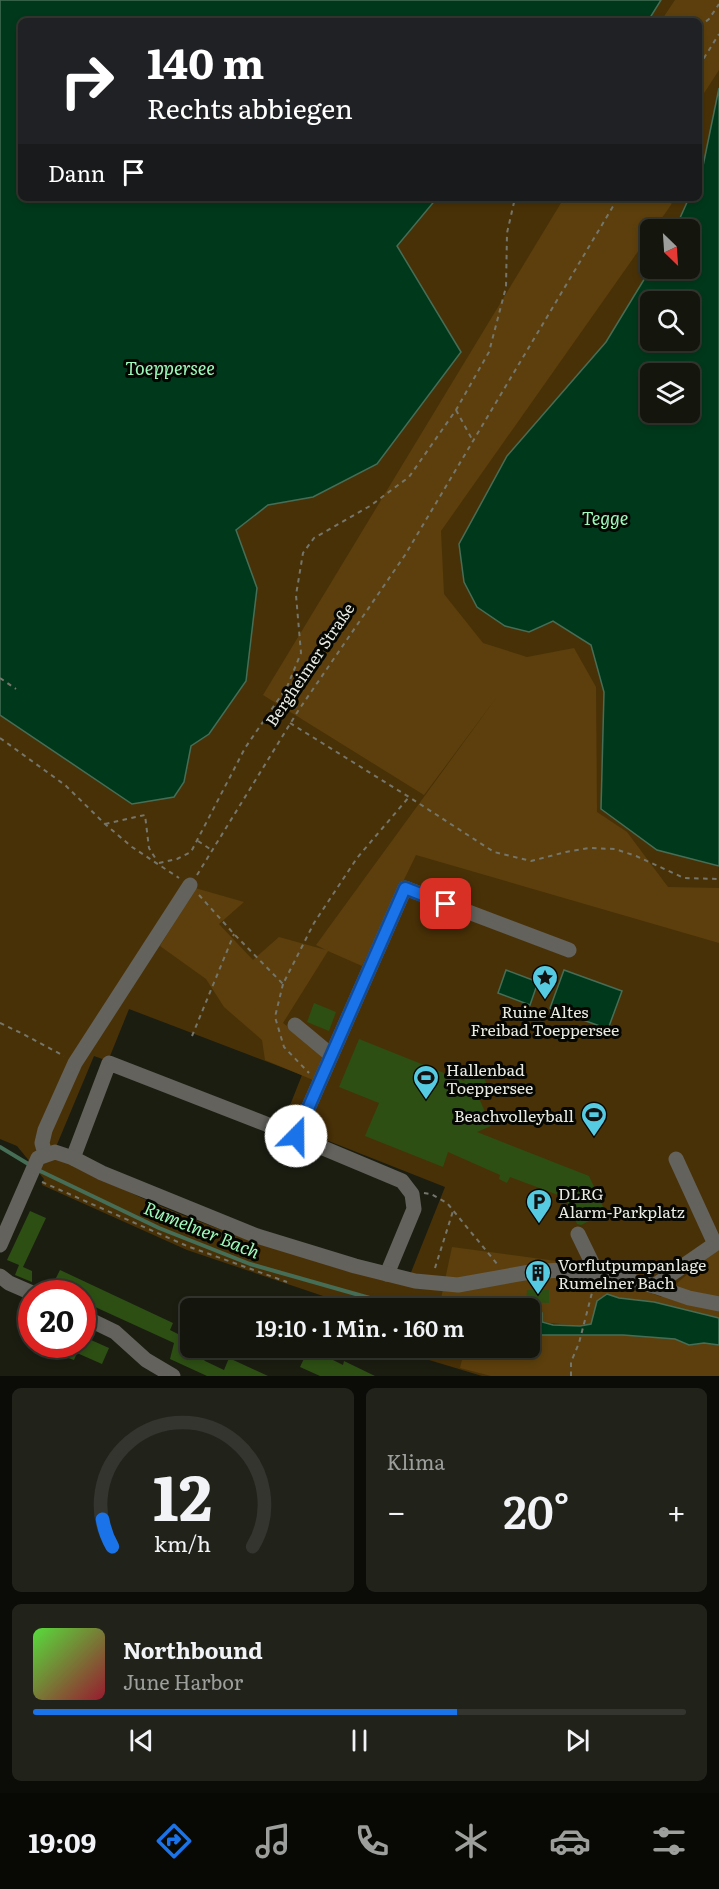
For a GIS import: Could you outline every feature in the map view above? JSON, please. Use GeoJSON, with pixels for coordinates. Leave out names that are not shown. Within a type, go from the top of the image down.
{"type":"FeatureCollection","features":[{"type":"Feature","properties":{"kind":"street"},"geometry":{"type":"LineString","coordinates":[[0,1245],[29,1176],[41,1156],[45,1130],[75,1063],[190,885]]}},
{"type":"Feature","properties":{"kind":"street"},"geometry":{"type":"LineString","coordinates":[[296,1136],[405,888],[569,950]]}},
{"type":"Feature","properties":{"kind":"street"},"geometry":{"type":"LineString","coordinates":[[295,1025],[331,1055]]}},
{"type":"Feature","properties":{"kind":"street"},"geometry":{"type":"LineString","coordinates":[[73,1158],[109,1063],[296,1136],[402,1181],[412,1194],[414,1209],[387,1274]]}},
{"type":"Feature","properties":{"kind":"street"},"geometry":{"type":"LineString","coordinates":[[41,1156],[55,1152],[73,1158],[102,1173],[257,1236],[387,1274],[431,1284],[458,1285],[562,1270],[597,1273],[719,1304]]}},
{"type":"Feature","properties":{"kind":"street"},"geometry":{"type":"LineString","coordinates":[[654,1286],[715,1244],[676,1159]]}},
{"type":"Feature","properties":{"kind":"street"},"geometry":{"type":"LineString","coordinates":[[578,1234],[597,1273]]}},
{"type":"Feature","properties":{"kind":"street"},"geometry":{"type":"LineString","coordinates":[[0,1276],[18,1287]]}},
{"type":"Feature","properties":{"kind":"street"},"geometry":{"type":"LineString","coordinates":[[96,1323],[115,1332],[146,1360],[173,1376]]}},
{"type":"Feature","properties":{"kind":"path"},"geometry":{"type":"LineString","coordinates":[[702,25],[709,19],[719,4]]}},
{"type":"Feature","properties":{"kind":"path"},"geometry":{"type":"LineString","coordinates":[[702,61],[719,34]]}},
{"type":"Feature","properties":{"kind":"path"},"geometry":{"type":"LineString","coordinates":[[159,863],[177,859],[191,852],[245,748],[287,687],[301,652],[296,595],[303,553],[314,538],[370,506],[409,477],[456,410],[489,352],[506,287],[507,233],[514,201]]}},
{"type":"Feature","properties":{"kind":"path","name":"Bergheimer Straße"},"geometry":{"type":"LineString","coordinates":[[190,885],[290,723],[405,555],[616,201]]}},
{"type":"Feature","properties":{"kind":"path"},"geometry":{"type":"LineString","coordinates":[[456,410],[474,442]]}},
{"type":"Feature","properties":{"kind":"path"},"geometry":{"type":"LineString","coordinates":[[0,678],[16,689]]}},
{"type":"Feature","properties":{"kind":"path"},"geometry":{"type":"LineString","coordinates":[[287,687],[298,711]]}},
{"type":"Feature","properties":{"kind":"path"},"geometry":{"type":"LineString","coordinates":[[290,723],[494,852],[509,858],[531,861],[590,848],[615,849],[684,878],[719,879]]}},
{"type":"Feature","properties":{"kind":"path"},"geometry":{"type":"LineString","coordinates":[[0,738],[65,785],[132,847],[190,885],[283,984],[314,923],[357,858],[409,797]]}},
{"type":"Feature","properties":{"kind":"path"},"geometry":{"type":"LineString","coordinates":[[105,824],[145,815],[148,848],[159,863]]}},
{"type":"Feature","properties":{"kind":"path"},"geometry":{"type":"LineString","coordinates":[[198,841],[213,851]]}},
{"type":"Feature","properties":{"kind":"path"},"geometry":{"type":"LineString","coordinates":[[192,1036],[234,934]]}},
{"type":"Feature","properties":{"kind":"path"},"geometry":{"type":"LineString","coordinates":[[0,1023],[75,1063]]}},
{"type":"Feature","properties":{"kind":"path"},"geometry":{"type":"LineString","coordinates":[[29,1176],[187,1246],[287,1282]]}},
{"type":"Feature","properties":{"kind":"path"},"geometry":{"type":"LineString","coordinates":[[412,1194],[431,1194],[447,1203],[485,1251],[509,1276]]}},
{"type":"Feature","properties":{"kind":"path"},"geometry":{"type":"LineString","coordinates":[[431,1284],[453,1210]]}},
{"type":"Feature","properties":{"kind":"path"},"geometry":{"type":"LineString","coordinates":[[571,1376],[571,1362],[579,1343],[597,1273]]}},
{"type":"Feature","properties":{"kind":"shaded area"},"geometry":{"type":"Polygon","coordinates":[[[661,0],[719,0],[719,88],[702,168],[702,18],[650,18],[661,0]]]}},
{"type":"Feature","properties":{"kind":"shaded area"},"geometry":{"type":"Polygon","coordinates":[[[675,0],[719,0],[719,70],[702,96],[702,18],[663,18],[675,0]]]}},
{"type":"Feature","properties":{"kind":"shaded area"},"geometry":{"type":"Polygon","coordinates":[[[434,201],[688,201],[680,219],[640,219],[640,279],[644,279],[606,342],[507,456],[553,620],[591,645],[604,692],[601,809],[657,850],[719,866],[719,1376],[482,1376],[422,1358],[540,1358],[540,1298],[326,1298],[187,1250],[42,1185],[44,1179],[17,1146],[0,1139],[0,715],[132,804],[184,782],[191,746],[209,734],[257,588],[236,530],[268,505],[313,497],[397,246],[434,201]],[[129,1009],[108,1061],[94,1056],[53,1154],[140,1197],[228,1232],[406,1285],[445,1187],[283,1123],[302,1075],[129,1009]]]}},
{"type":"Feature","properties":{"kind":"shaded area"},"geometry":{"type":"Polygon","coordinates":[[[562,201],[672,201],[661,219],[640,219],[640,249],[441,531],[444,594],[483,643],[527,657],[574,648],[596,687],[597,812],[627,832],[668,887],[719,888],[719,943],[416,855],[362,966],[328,951],[283,1023],[324,1054],[313,1080],[265,1060],[262,1040],[224,1007],[206,979],[160,946],[195,888],[244,902],[219,924],[253,960],[279,937],[326,950],[316,945],[499,694],[424,795],[263,695],[562,201]]]}},
{"type":"Feature","properties":{"kind":"shaded area"},"geometry":{"type":"Polygon","coordinates":[[[452,1247],[579,1264],[661,1297],[719,1247],[719,1318],[654,1302],[619,1298],[607,1294],[597,1301],[591,1324],[580,1326],[542,1322],[540,1298],[441,1298],[452,1247]]]}},
{"type":"Feature","properties":{"kind":"shaded area"},"geometry":{"type":"Polygon","coordinates":[[[540,1335],[623,1335],[675,1339],[689,1345],[704,1343],[719,1345],[719,1376],[491,1376],[460,1368],[462,1358],[540,1358],[540,1335]]]}},
{"type":"Feature","properties":{"kind":"water","name":"Toeppersee"},"geometry":{"type":"Polygon","coordinates":[[[0,0],[661,0],[650,18],[18,18],[18,201],[434,201],[397,246],[461,352],[377,464],[313,497],[268,505],[236,530],[257,588],[246,681],[209,734],[191,746],[184,782],[174,797],[132,804],[0,715],[0,0]]]}},
{"type":"Feature","properties":{"kind":"water","name":"Tegge"},"geometry":{"type":"Polygon","coordinates":[[[719,88],[719,866],[657,850],[601,809],[604,692],[591,645],[553,621],[529,632],[505,626],[477,607],[464,582],[459,544],[507,456],[606,342],[644,279],[700,279],[700,219],[680,219],[688,201],[702,201],[702,168],[719,88]]]}},
{"type":"Feature","properties":{"kind":"water"},"geometry":{"type":"Polygon","coordinates":[[[506,970],[538,982],[530,1005],[498,993],[506,970]]]}},
{"type":"Feature","properties":{"kind":"water"},"geometry":{"type":"Polygon","coordinates":[[[564,970],[622,991],[608,1029],[550,1008],[564,970]]]}},
{"type":"Feature","properties":{"kind":"water"},"geometry":{"type":"Polygon","coordinates":[[[607,1294],[619,1298],[654,1302],[719,1318],[719,1345],[704,1343],[689,1345],[675,1339],[623,1335],[540,1335],[540,1313],[542,1313],[542,1322],[553,1325],[591,1324],[597,1301],[607,1294]]]}},
{"type":"Feature","properties":{"kind":"building"},"geometry":{"type":"Polygon","coordinates":[[[314,1003],[336,1012],[329,1031],[307,1022],[314,1003]]]}},
{"type":"Feature","properties":{"kind":"building","name":"Hallenbad Toeppersee"},"geometry":{"type":"Polygon","coordinates":[[[359,1039],[464,1081],[468,1070],[483,1076],[491,1093],[479,1098],[491,1126],[477,1132],[589,1176],[606,1213],[581,1225],[577,1224],[566,1198],[510,1177],[507,1183],[499,1179],[500,1175],[448,1152],[443,1167],[365,1136],[379,1103],[339,1087],[359,1039]]]}},
{"type":"Feature","properties":{"kind":"building"},"geometry":{"type":"Polygon","coordinates":[[[30,1211],[46,1218],[23,1267],[32,1271],[32,1280],[15,1275],[19,1265],[7,1260],[30,1211]]]}},
{"type":"Feature","properties":{"kind":"building"},"geometry":{"type":"Polygon","coordinates":[[[60,1270],[81,1280],[55,1280],[60,1270]]]}},
{"type":"Feature","properties":{"kind":"building"},"geometry":{"type":"Polygon","coordinates":[[[96,1287],[173,1323],[170,1330],[180,1335],[180,1358],[202,1358],[224,1370],[229,1358],[268,1376],[207,1376],[170,1359],[174,1343],[96,1307],[96,1287]]]}},
{"type":"Feature","properties":{"kind":"building","name":"Vorflutpumpanlage Rumelner Bach"},"geometry":{"type":"Polygon","coordinates":[[[527,1290],[549,1290],[549,1303],[540,1303],[540,1298],[526,1298],[527,1290]]]}},
{"type":"Feature","properties":{"kind":"building"},"geometry":{"type":"Polygon","coordinates":[[[96,1342],[109,1348],[102,1364],[88,1358],[96,1358],[96,1342]]]}},
{"type":"Feature","properties":{"kind":"building"},"geometry":{"type":"Polygon","coordinates":[[[304,1358],[329,1358],[343,1365],[344,1361],[375,1376],[320,1376],[300,1367],[304,1358]]]}},
{"type":"Feature","properties":{"kind":"waterway","name":"Rumelner Bach"},"geometry":{"type":"LineString","coordinates":[[0,1147],[30,1165]]}},
{"type":"Feature","properties":{"kind":"waterway","name":"Rumelner Bach"},"geometry":{"type":"LineString","coordinates":[[36,1169],[159,1228],[250,1264],[370,1298]]}},
{"type":"Feature","properties":{"kind":"place","name":"Ruine Altes Freibad Toeppersee"},"geometry":{"type":"Point","coordinates":[545,1001]}},
{"type":"Feature","properties":{"kind":"place","name":"Hallenbad Toeppersee"},"geometry":{"type":"Point","coordinates":[426,1101]}},
{"type":"Feature","properties":{"kind":"place","name":"Beachvolleyball"},"geometry":{"type":"Point","coordinates":[594,1138]}},
{"type":"Feature","properties":{"kind":"place","name":"DLRG Alarm-Parkplatz"},"geometry":{"type":"Point","coordinates":[539,1225]}},
{"type":"Feature","properties":{"kind":"place","name":"Vorflutpumpanlage Rumelner Bach"},"geometry":{"type":"Point","coordinates":[538,1296]}},
{"type":"Feature","properties":{"kind":"route"},"geometry":{"type":"LineString","coordinates":[[296,1136],[405,888],[446,904]]}}]}
